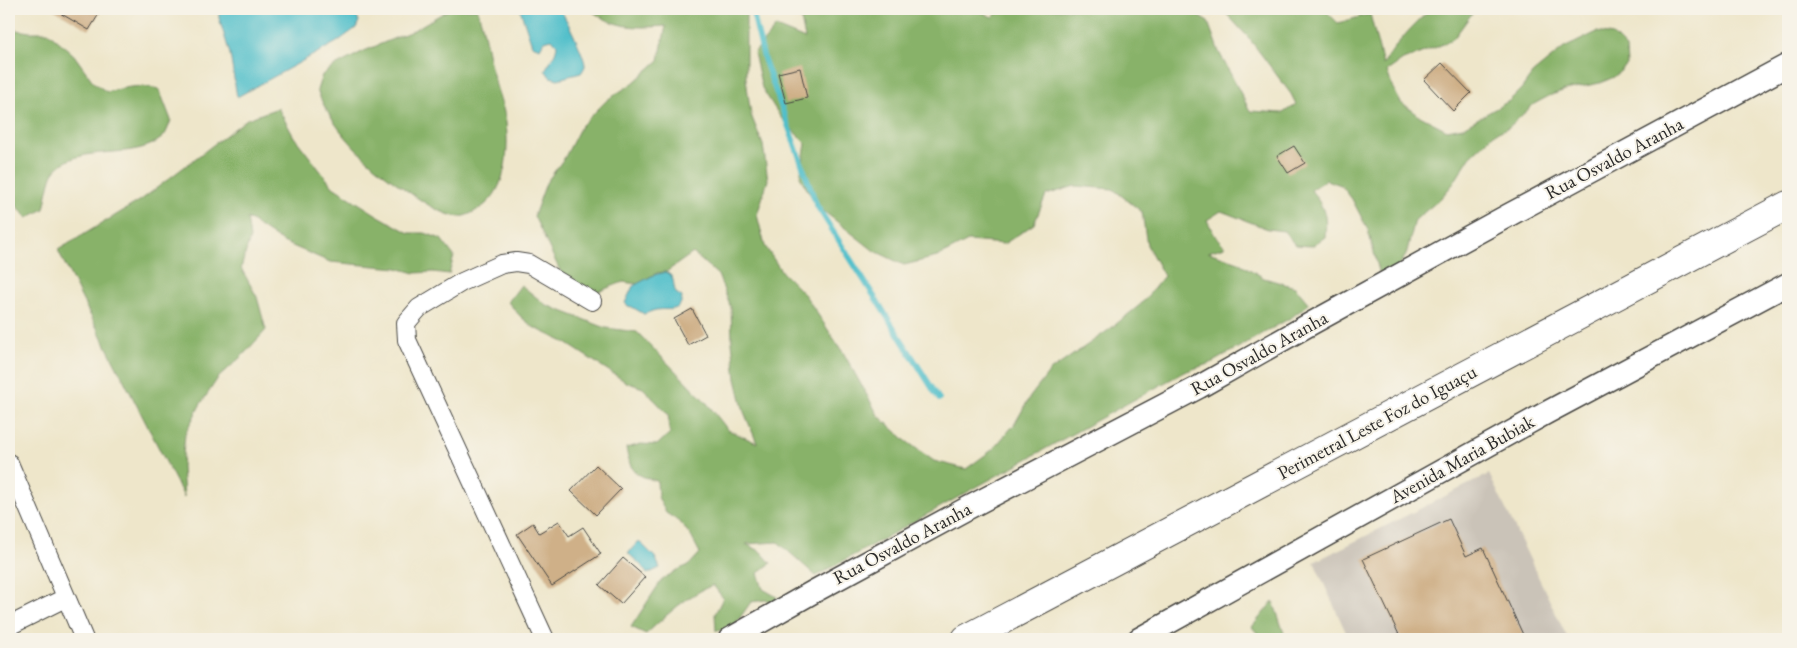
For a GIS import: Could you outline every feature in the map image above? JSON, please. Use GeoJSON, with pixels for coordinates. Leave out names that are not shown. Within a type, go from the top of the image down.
{"type":"FeatureCollection","features":[{"type":"Feature","properties":{"kind":"highway","name":"Perimetral Leste Foz do Iguaçu"},"geometry":{"type":"LineString","coordinates":[[966,639],[1788,205]]}},
{"type":"Feature","properties":{"kind":"street","name":"Rua Osvaldo Aranha"},"geometry":{"type":"LineString","coordinates":[[730,639],[957,513],[1199,387],[1312,322],[1500,219],[1788,65]]}},
{"type":"Feature","properties":{"kind":"street"},"geometry":{"type":"LineString","coordinates":[[544,639],[407,340],[406,323],[419,308],[462,282],[502,264],[516,262],[530,264],[592,301]]}},
{"type":"Feature","properties":{"kind":"street","name":"Avenida Maria Bubiak"},"geometry":{"type":"LineString","coordinates":[[1139,639],[1546,413],[1788,284]]}},
{"type":"Feature","properties":{"kind":"street"},"geometry":{"type":"LineString","coordinates":[[9,463],[84,639]]}},
{"type":"Feature","properties":{"kind":"street"},"geometry":{"type":"LineString","coordinates":[[9,626],[66,598]]}},
{"type":"Feature","properties":{"kind":"shaded area"},"geometry":{"type":"Polygon","coordinates":[[[1489,474],[1568,639],[1349,639],[1314,562],[1489,474]]]}},
{"type":"Feature","properties":{"kind":"green space"},"geometry":{"type":"Polygon","coordinates":[[[450,9],[477,9],[504,111],[507,134],[504,169],[497,190],[482,207],[461,217],[446,214],[416,197],[371,163],[339,129],[323,104],[317,90],[322,75],[335,66],[364,51],[412,31],[450,9]]]}},
{"type":"Feature","properties":{"kind":"green space"},"geometry":{"type":"Polygon","coordinates":[[[589,9],[746,9],[746,79],[751,115],[763,145],[768,180],[757,215],[765,246],[782,272],[805,295],[844,354],[878,415],[906,441],[934,461],[966,469],[992,450],[1014,425],[1030,397],[1050,371],[1110,329],[1141,304],[1164,276],[1147,245],[1142,212],[1113,189],[1075,186],[1046,195],[1034,224],[1004,244],[968,241],[937,257],[904,265],[873,250],[817,206],[800,177],[806,144],[781,118],[762,88],[754,53],[776,27],[805,39],[799,9],[976,9],[992,17],[1004,9],[1134,9],[1148,13],[1163,9],[1186,9],[1208,22],[1219,52],[1250,111],[1283,113],[1296,104],[1291,94],[1248,37],[1222,9],[1324,9],[1338,23],[1370,14],[1383,65],[1405,35],[1431,9],[1473,9],[1473,12],[1454,38],[1437,47],[1403,60],[1387,71],[1401,103],[1416,114],[1447,130],[1463,127],[1509,101],[1532,74],[1564,48],[1597,32],[1613,35],[1626,48],[1627,65],[1614,77],[1600,83],[1565,90],[1549,96],[1534,104],[1509,127],[1494,134],[1470,157],[1453,184],[1440,199],[1415,220],[1406,255],[1397,269],[1380,275],[1368,230],[1352,199],[1341,185],[1326,180],[1311,190],[1322,207],[1326,223],[1325,237],[1312,246],[1295,245],[1284,231],[1268,229],[1221,211],[1207,220],[1214,234],[1225,247],[1208,252],[1236,261],[1264,278],[1295,287],[1309,304],[1292,317],[1211,363],[1184,372],[816,576],[778,542],[746,544],[760,551],[771,563],[758,573],[763,589],[777,597],[774,603],[766,600],[751,602],[732,629],[716,631],[715,614],[723,598],[713,585],[686,600],[646,634],[631,627],[661,581],[675,571],[689,565],[700,553],[691,536],[680,522],[666,513],[658,497],[657,481],[643,477],[635,471],[629,462],[626,448],[641,444],[657,445],[670,433],[668,414],[643,388],[626,382],[566,343],[533,327],[508,302],[521,285],[546,305],[606,328],[637,332],[706,402],[728,430],[757,443],[744,412],[736,379],[731,308],[718,275],[693,253],[666,272],[657,273],[637,284],[623,282],[592,294],[563,277],[534,216],[546,183],[565,157],[581,126],[607,100],[633,83],[659,60],[666,26],[626,26],[599,16],[589,9]]]}},
{"type":"Feature","properties":{"kind":"green space"},"geometry":{"type":"Polygon","coordinates":[[[9,29],[48,32],[74,55],[94,83],[107,92],[133,87],[159,89],[171,120],[163,137],[151,145],[137,149],[91,154],[77,157],[64,163],[54,172],[44,209],[27,218],[16,205],[9,192],[9,29]]]}},
{"type":"Feature","properties":{"kind":"green space"},"geometry":{"type":"Polygon","coordinates":[[[278,108],[294,137],[333,187],[409,233],[425,233],[441,239],[454,256],[449,274],[433,272],[415,273],[397,268],[330,262],[283,242],[247,218],[250,238],[241,268],[257,297],[266,330],[218,378],[200,405],[185,434],[182,466],[184,497],[58,250],[141,200],[247,119],[278,108]]]}},
{"type":"Feature","properties":{"kind":"green space"},"geometry":{"type":"Polygon","coordinates":[[[1273,601],[1286,639],[1262,639],[1252,627],[1273,601]]]}},
{"type":"Feature","properties":{"kind":"water"},"geometry":{"type":"Polygon","coordinates":[[[219,9],[354,9],[359,21],[356,28],[337,42],[237,97],[230,54],[219,18],[219,9]]]}},
{"type":"Feature","properties":{"kind":"water"},"geometry":{"type":"Polygon","coordinates":[[[520,9],[560,9],[582,55],[585,66],[581,73],[558,79],[550,77],[545,70],[554,55],[557,45],[552,39],[544,41],[540,48],[532,45],[520,9]]]}},
{"type":"Feature","properties":{"kind":"water"},"geometry":{"type":"Polygon","coordinates":[[[666,272],[673,278],[676,293],[682,297],[679,306],[673,309],[656,310],[644,314],[625,303],[633,286],[654,275],[666,272]]]}},
{"type":"Feature","properties":{"kind":"water"},"geometry":{"type":"Polygon","coordinates":[[[639,541],[655,557],[660,568],[647,574],[643,567],[628,553],[639,541]]]}},
{"type":"Feature","properties":{"kind":"building"},"geometry":{"type":"Polygon","coordinates":[[[53,9],[102,9],[89,30],[53,9]]]}},
{"type":"Feature","properties":{"kind":"building"},"geometry":{"type":"Polygon","coordinates":[[[1442,63],[1471,93],[1453,111],[1424,80],[1442,63]]]}},
{"type":"Feature","properties":{"kind":"building"},"geometry":{"type":"Polygon","coordinates":[[[800,68],[807,98],[786,103],[778,73],[800,68]]]}},
{"type":"Feature","properties":{"kind":"building"},"geometry":{"type":"Polygon","coordinates":[[[1294,146],[1305,163],[1288,173],[1277,156],[1294,146]]]}},
{"type":"Feature","properties":{"kind":"building"},"geometry":{"type":"Polygon","coordinates":[[[692,309],[706,335],[688,345],[674,319],[692,309]]]}},
{"type":"Feature","properties":{"kind":"building"},"geometry":{"type":"Polygon","coordinates":[[[596,465],[621,489],[596,515],[571,491],[596,465]]]}},
{"type":"Feature","properties":{"kind":"building"},"geometry":{"type":"Polygon","coordinates":[[[1449,519],[1466,556],[1483,548],[1525,639],[1401,639],[1363,559],[1449,519]]]}},
{"type":"Feature","properties":{"kind":"building"},"geometry":{"type":"Polygon","coordinates":[[[559,521],[569,536],[583,527],[601,554],[552,586],[517,534],[533,523],[539,533],[559,521]]]}},
{"type":"Feature","properties":{"kind":"building"},"geometry":{"type":"Polygon","coordinates":[[[623,558],[645,577],[621,604],[599,585],[623,558]]]}},
{"type":"Feature","properties":{"kind":"waterway"},"geometry":{"type":"LineString","coordinates":[[752,9],[764,59],[817,206],[939,399]]}}]}
